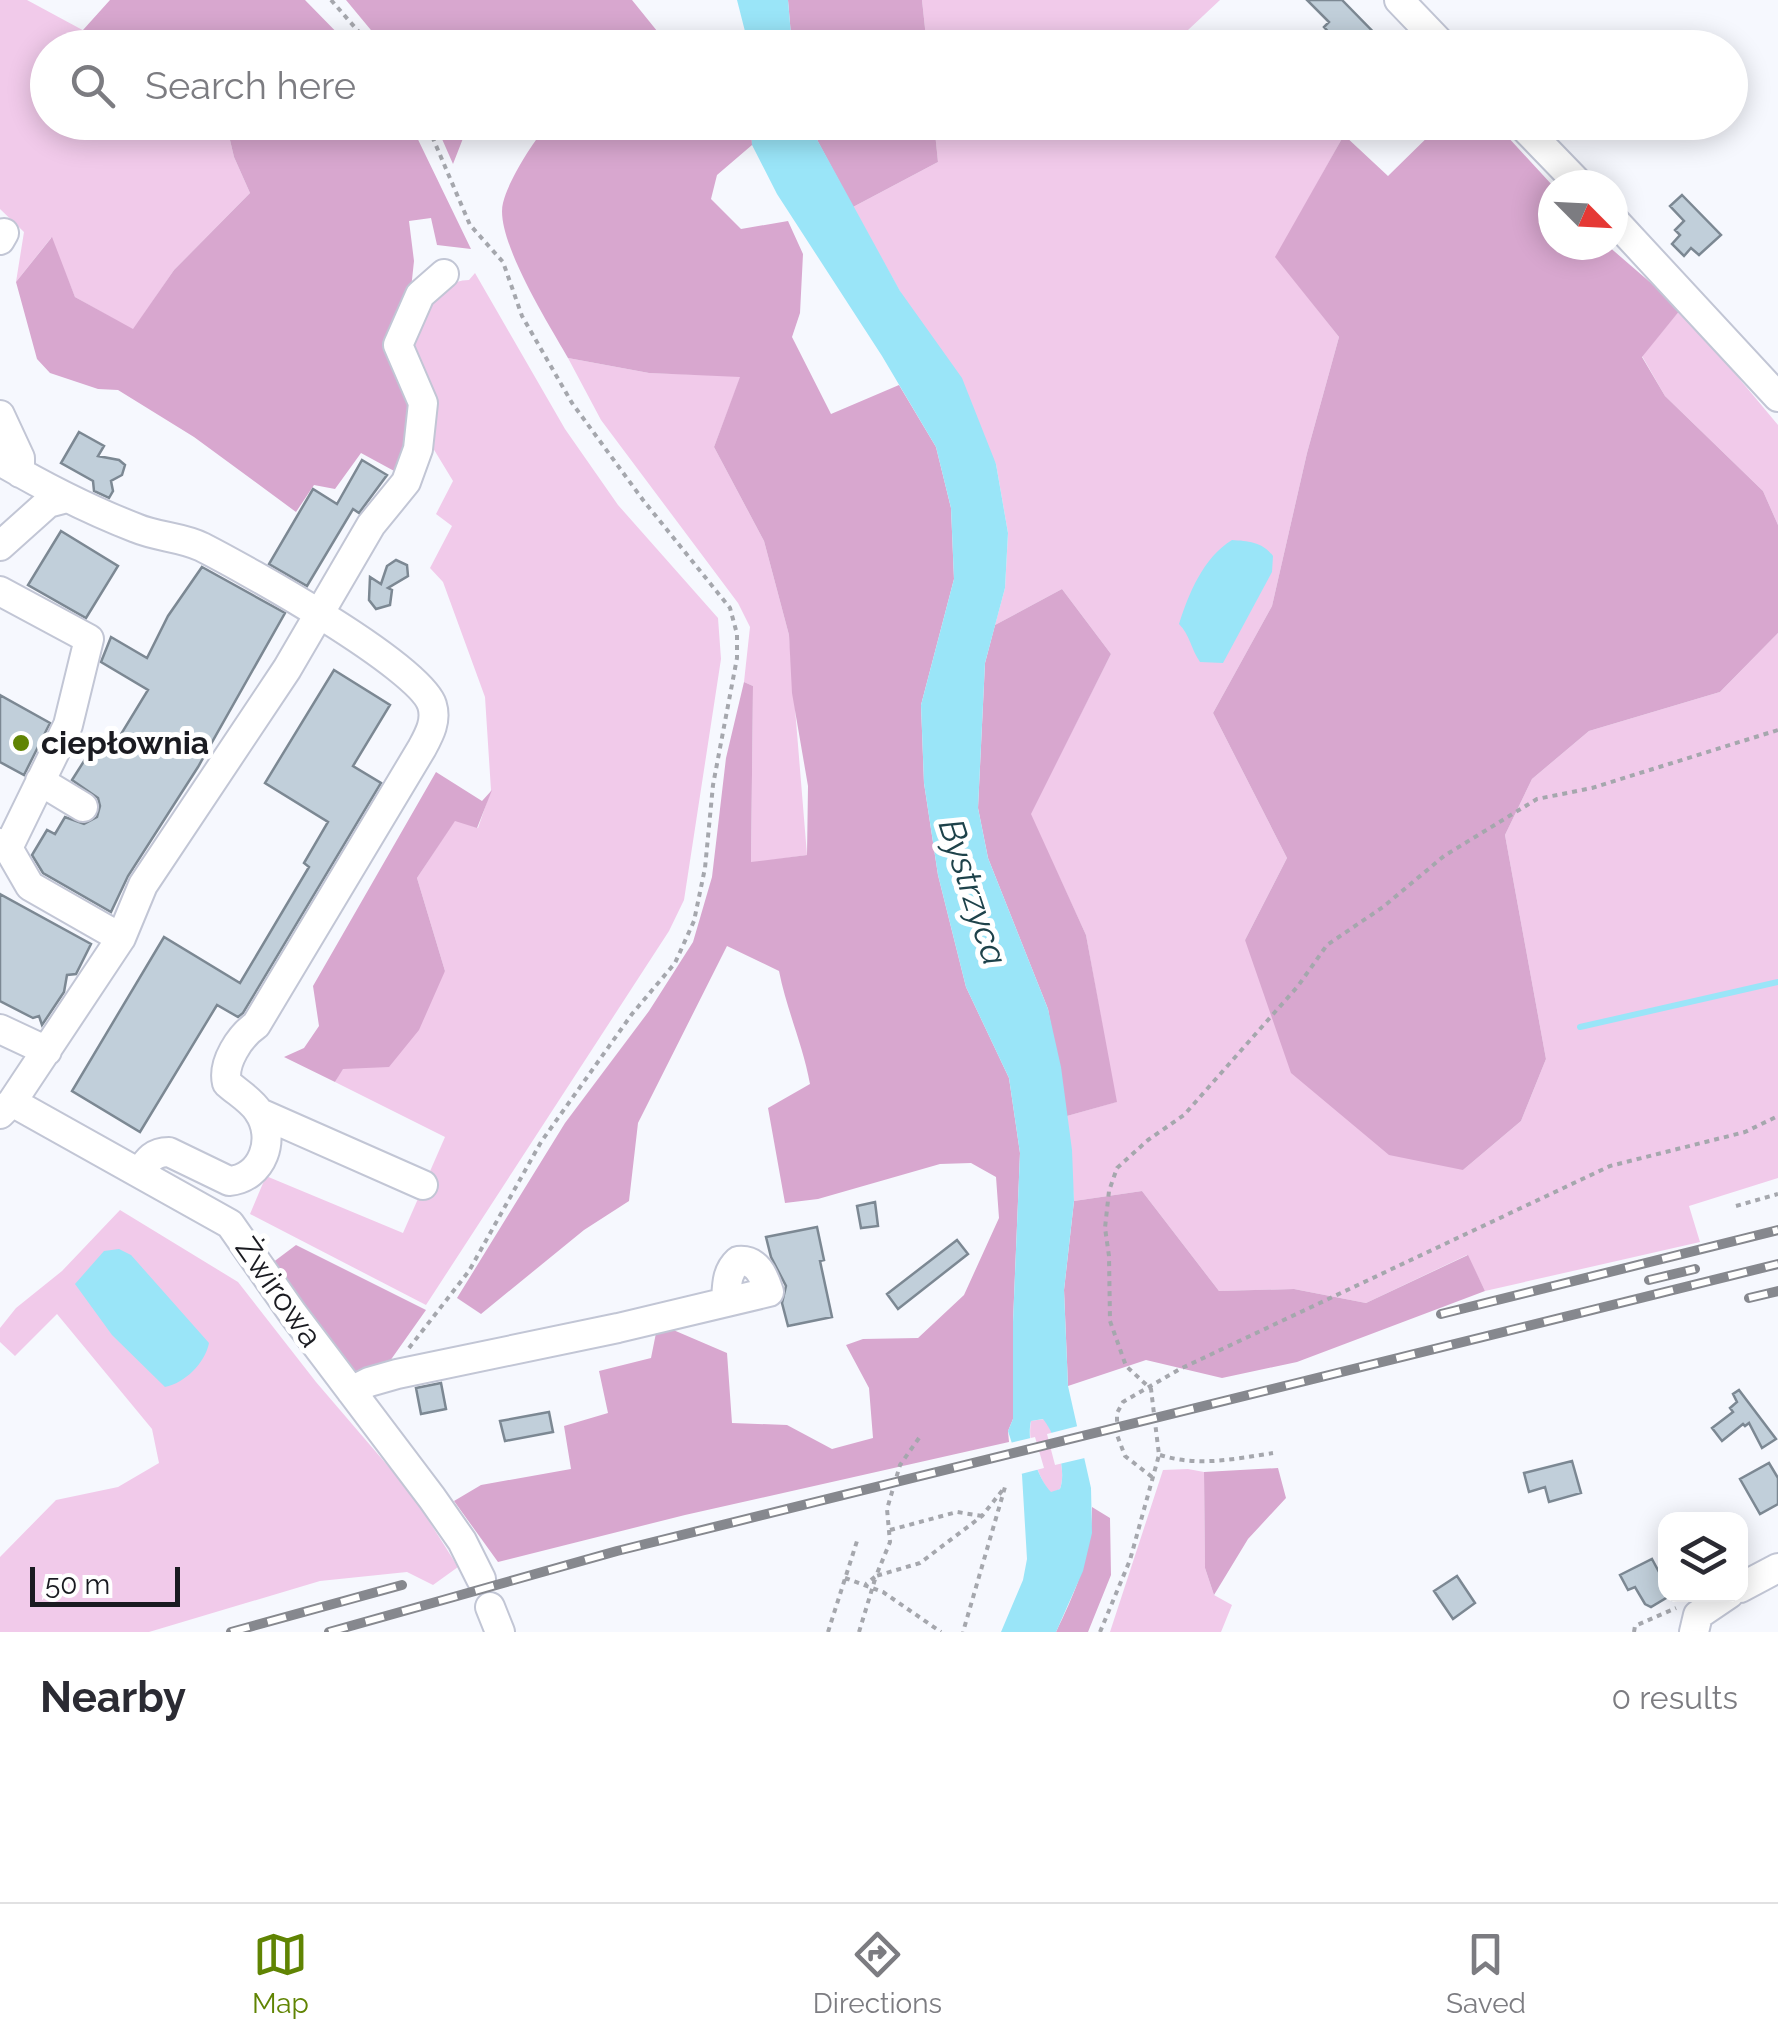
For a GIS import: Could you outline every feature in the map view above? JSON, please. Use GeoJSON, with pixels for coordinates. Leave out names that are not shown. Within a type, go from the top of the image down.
{"type":"FeatureCollection","features":[{"type":"Feature","properties":{"kind":"street"},"geometry":{"type":"LineString","coordinates":[[1399,0],[1428,30]]}},
{"type":"Feature","properties":{"kind":"street"},"geometry":{"type":"LineString","coordinates":[[1536,140],[1565,170]]}},
{"type":"Feature","properties":{"kind":"street"},"geometry":{"type":"LineString","coordinates":[[1628,234],[1778,397]]}},
{"type":"Feature","properties":{"kind":"street"},"geometry":{"type":"LineString","coordinates":[[6,1108],[121,938],[143,884],[222,770],[371,525],[406,482],[418,449],[423,402],[398,345],[420,295],[444,274]]}},
{"type":"Feature","properties":{"kind":"street"},"geometry":{"type":"LineString","coordinates":[[0,415],[20,458],[10,467],[63,499],[139,530],[198,545],[318,615],[416,682],[433,708],[433,722],[422,748],[312,936],[256,1025],[243,1033],[226,1068],[227,1083],[260,1113],[423,1184]]}},
{"type":"Feature","properties":{"kind":"street"},"geometry":{"type":"LineString","coordinates":[[0,546],[48,503],[63,499]]}},
{"type":"Feature","properties":{"kind":"street"},"geometry":{"type":"LineString","coordinates":[[0,591],[89,640],[68,725],[4,845],[30,886],[121,938]]}},
{"type":"Feature","properties":{"kind":"street"},"geometry":{"type":"LineString","coordinates":[[40,781],[84,806]]}},
{"type":"Feature","properties":{"kind":"street"},"geometry":{"type":"LineString","coordinates":[[0,1029],[47,1051]]}},
{"type":"Feature","properties":{"kind":"street","name":"Żwirowa"},"geometry":{"type":"LineString","coordinates":[[6,1108],[140,1173],[230,1224],[452,1527],[481,1578]]}},
{"type":"Feature","properties":{"kind":"street"},"geometry":{"type":"LineString","coordinates":[[140,1173],[158,1152],[169,1152],[229,1182],[247,1176],[263,1159],[266,1148],[265,1124],[260,1113]]}},
{"type":"Feature","properties":{"kind":"street"},"geometry":{"type":"LineString","coordinates":[[352,1391],[396,1374],[726,1302]]}},
{"type":"Feature","properties":{"kind":"street"},"geometry":{"type":"LineString","coordinates":[[1748,1584],[1778,1568]]}},
{"type":"Feature","properties":{"kind":"street"},"geometry":{"type":"LineString","coordinates":[[1694,1632],[1698,1614],[1717,1602]]}},
{"type":"Feature","properties":{"kind":"path"},"geometry":{"type":"LineString","coordinates":[[332,0],[358,30]]}},
{"type":"Feature","properties":{"kind":"path"},"geometry":{"type":"LineString","coordinates":[[396,1374],[398,1360],[469,1271],[540,1142],[632,1014],[675,963],[694,921],[705,868],[713,786],[737,634],[730,608],[642,500],[572,403],[522,316],[503,262],[470,225],[434,140]]}},
{"type":"Feature","properties":{"kind":"path"},"geometry":{"type":"LineString","coordinates":[[1100,1632],[1130,1560],[1159,1455],[1151,1389],[1126,1366],[1110,1322],[1105,1228],[1109,1191],[1117,1168],[1184,1115],[1298,986],[1328,946],[1444,856],[1537,799],[1592,788],[1778,730]]}},
{"type":"Feature","properties":{"kind":"path"},"geometry":{"type":"LineString","coordinates":[[1152,1477],[1126,1456],[1117,1435],[1117,1412],[1123,1402],[1180,1369],[1610,1166],[1746,1132],[1778,1116]]}},
{"type":"Feature","properties":{"kind":"path"},"geometry":{"type":"LineString","coordinates":[[1736,1206],[1778,1194]]}},
{"type":"Feature","properties":{"kind":"path"},"geometry":{"type":"LineString","coordinates":[[859,1632],[890,1542],[888,1510],[900,1465],[919,1438]]}},
{"type":"Feature","properties":{"kind":"path"},"geometry":{"type":"LineString","coordinates":[[1159,1455],[1192,1463],[1273,1452]]}},
{"type":"Feature","properties":{"kind":"path"},"geometry":{"type":"LineString","coordinates":[[866,1584],[876,1576],[920,1563],[982,1516],[1005,1486],[963,1632]]}},
{"type":"Feature","properties":{"kind":"path"},"geometry":{"type":"LineString","coordinates":[[890,1530],[957,1512],[982,1516]]}},
{"type":"Feature","properties":{"kind":"path"},"geometry":{"type":"LineString","coordinates":[[828,1632],[857,1542]]}},
{"type":"Feature","properties":{"kind":"path"},"geometry":{"type":"LineString","coordinates":[[846,1578],[872,1587],[941,1632]]}},
{"type":"Feature","properties":{"kind":"path"},"geometry":{"type":"LineString","coordinates":[[1634,1632],[1635,1626],[1686,1603]]}},
{"type":"Feature","properties":{"kind":"shaded area"},"geometry":{"type":"Polygon","coordinates":[[[0,0],[27,0],[83,30],[30,30],[30,140],[230,140],[250,193],[174,270],[133,330],[75,297],[51,238],[16,282],[24,232],[0,209],[0,0]]]}},
{"type":"Feature","properties":{"kind":"shaded area"},"geometry":{"type":"Polygon","coordinates":[[[110,0],[305,0],[334,30],[83,30],[110,0]]]}},
{"type":"Feature","properties":{"kind":"shaded area"},"geometry":{"type":"Polygon","coordinates":[[[346,0],[632,0],[656,30],[371,30],[346,0]]]}},
{"type":"Feature","properties":{"kind":"shaded area"},"geometry":{"type":"Polygon","coordinates":[[[788,0],[922,0],[925,30],[791,30],[788,0]]]}},
{"type":"Feature","properties":{"kind":"shaded area"},"geometry":{"type":"Polygon","coordinates":[[[922,0],[1220,0],[1188,30],[925,30],[922,0]]]}},
{"type":"Feature","properties":{"kind":"shaded area"},"geometry":{"type":"Polygon","coordinates":[[[230,140],[418,140],[471,249],[437,245],[431,218],[409,221],[414,261],[411,289],[415,423],[396,472],[361,453],[335,489],[314,485],[296,512],[194,437],[118,390],[98,389],[50,373],[37,359],[16,282],[52,237],[75,297],[133,329],[174,270],[250,193],[230,140]]]}},
{"type":"Feature","properties":{"kind":"shaded area"},"geometry":{"type":"Polygon","coordinates":[[[442,140],[462,140],[453,164],[442,140]]]}},
{"type":"Feature","properties":{"kind":"shaded area"},"geometry":{"type":"Polygon","coordinates":[[[536,140],[752,140],[752,145],[717,175],[711,199],[741,229],[788,221],[803,254],[800,313],[792,337],[831,414],[899,385],[936,447],[951,508],[954,579],[921,705],[924,783],[938,875],[966,987],[1009,1078],[1020,1153],[1013,1419],[1009,1442],[685,1515],[498,1562],[454,1501],[481,1485],[571,1469],[564,1426],[608,1413],[599,1371],[651,1358],[656,1333],[671,1329],[727,1353],[732,1423],[787,1425],[832,1449],[873,1438],[869,1388],[846,1345],[863,1339],[918,1338],[964,1295],[999,1218],[996,1177],[971,1163],[940,1164],[818,1199],[785,1203],[768,1108],[810,1084],[807,1070],[779,971],[727,946],[638,1123],[629,1201],[584,1230],[481,1314],[457,1298],[565,1123],[649,1011],[693,942],[712,877],[726,758],[744,682],[753,686],[751,862],[807,855],[808,786],[792,693],[789,635],[764,541],[714,447],[740,377],[649,373],[568,358],[525,282],[502,218],[510,183],[536,140]]]}},
{"type":"Feature","properties":{"kind":"shaded area"},"geometry":{"type":"Polygon","coordinates":[[[817,140],[936,140],[938,162],[853,207],[817,140]]]}},
{"type":"Feature","properties":{"kind":"shaded area"},"geometry":{"type":"Polygon","coordinates":[[[936,140],[1341,140],[1276,257],[1339,337],[1307,453],[1272,606],[1213,713],[1287,858],[1245,940],[1463,1170],[1521,1121],[1546,1059],[1505,835],[1532,779],[1589,731],[1720,692],[1778,633],[1778,1178],[1689,1206],[1700,1242],[1485,1291],[1467,1255],[1366,1303],[1294,1289],[1219,1291],[1142,1191],[1074,1201],[1067,1116],[1116,1102],[1086,935],[1030,814],[1111,654],[1062,589],[995,625],[1005,588],[1008,533],[996,464],[853,207],[938,162],[936,140]]]}},
{"type":"Feature","properties":{"kind":"shaded area"},"geometry":{"type":"Polygon","coordinates":[[[1341,140],[1349,140],[1388,176],[1425,140],[1511,140],[1538,170],[1538,260],[1624,260],[1681,309],[1642,357],[1665,396],[1763,491],[1778,525],[1778,633],[1720,692],[1589,731],[1532,779],[1505,835],[1546,1059],[1521,1121],[1463,1170],[1389,1155],[1291,1073],[1245,940],[1287,858],[1213,713],[1272,606],[1307,453],[1339,337],[1275,257],[1341,140]]]}},
{"type":"Feature","properties":{"kind":"shaded area"},"geometry":{"type":"Polygon","coordinates":[[[475,273],[565,429],[618,505],[718,618],[721,659],[684,900],[669,931],[426,1305],[250,1214],[266,1176],[403,1233],[445,1137],[335,1082],[342,1069],[445,971],[417,878],[455,820],[478,828],[491,790],[485,697],[443,582],[430,568],[452,526],[436,514],[453,481],[433,448],[429,404],[404,344],[436,293],[469,280],[475,273]]]}},
{"type":"Feature","properties":{"kind":"shaded area"},"geometry":{"type":"Polygon","coordinates":[[[1681,309],[1778,425],[1778,525],[1763,491],[1665,396],[1642,356],[1681,309]]]}},
{"type":"Feature","properties":{"kind":"shaded area"},"geometry":{"type":"Polygon","coordinates":[[[568,358],[649,373],[741,376],[714,447],[764,541],[789,635],[807,855],[751,863],[753,686],[744,682],[750,627],[738,603],[601,420],[568,358]]]}},
{"type":"Feature","properties":{"kind":"shaded area"},"geometry":{"type":"Polygon","coordinates":[[[1062,589],[1111,654],[1031,814],[1086,935],[1117,1102],[1067,1116],[1048,1009],[988,858],[978,808],[985,663],[995,625],[1062,589]]]}},
{"type":"Feature","properties":{"kind":"shaded area"},"geometry":{"type":"Polygon","coordinates":[[[436,772],[482,801],[492,790],[477,828],[455,821],[417,878],[445,971],[419,1030],[389,1067],[343,1069],[335,1082],[284,1057],[304,1048],[319,1026],[313,986],[436,772]]]}},
{"type":"Feature","properties":{"kind":"shaded area"},"geometry":{"type":"Polygon","coordinates":[[[1142,1191],[1219,1291],[1294,1289],[1366,1303],[1468,1255],[1485,1291],[1297,1362],[1222,1378],[1146,1360],[1068,1386],[1064,1290],[1074,1201],[1142,1191]]]}},
{"type":"Feature","properties":{"kind":"shaded area"},"geometry":{"type":"Polygon","coordinates":[[[120,1210],[238,1282],[316,1382],[412,1494],[458,1567],[433,1585],[407,1572],[320,1581],[149,1632],[0,1632],[0,1557],[56,1500],[118,1487],[159,1463],[152,1429],[57,1314],[15,1356],[0,1342],[0,1328],[16,1308],[62,1271],[120,1210]]]}},
{"type":"Feature","properties":{"kind":"shaded area"},"geometry":{"type":"Polygon","coordinates":[[[296,1245],[426,1310],[385,1368],[357,1377],[272,1263],[296,1245]]]}},
{"type":"Feature","properties":{"kind":"shaded area"},"geometry":{"type":"Polygon","coordinates":[[[1044,1419],[1056,1443],[1062,1472],[1060,1489],[1051,1493],[1037,1469],[1030,1439],[1031,1421],[1044,1419]]]}},
{"type":"Feature","properties":{"kind":"shaded area"},"geometry":{"type":"Polygon","coordinates":[[[1278,1468],[1286,1498],[1248,1539],[1214,1595],[1205,1568],[1204,1472],[1278,1468]]]}},
{"type":"Feature","properties":{"kind":"shaded area"},"geometry":{"type":"Polygon","coordinates":[[[1163,1470],[1204,1472],[1205,1568],[1214,1595],[1232,1605],[1221,1632],[1110,1632],[1163,1470]]]}},
{"type":"Feature","properties":{"kind":"shaded area"},"geometry":{"type":"Polygon","coordinates":[[[1092,1507],[1110,1518],[1111,1575],[1088,1632],[1056,1632],[1082,1571],[1092,1507]]]}},
{"type":"Feature","properties":{"kind":"water"},"geometry":{"type":"Polygon","coordinates":[[[737,0],[788,0],[791,30],[745,30],[737,0]]]}},
{"type":"Feature","properties":{"kind":"water","name":"Bystrzyca"},"geometry":{"type":"Polygon","coordinates":[[[752,140],[817,140],[900,291],[962,378],[996,464],[1008,533],[1005,588],[985,663],[978,808],[988,858],[1048,1009],[1061,1067],[1074,1201],[1064,1290],[1068,1386],[1091,1488],[1092,1533],[1083,1571],[1056,1632],[1001,1632],[1023,1580],[1027,1559],[1022,1475],[1008,1431],[1013,1419],[1020,1153],[1009,1078],[966,987],[938,875],[924,783],[921,705],[954,579],[951,508],[936,447],[777,194],[752,140]],[[1043,1419],[1031,1421],[1031,1449],[1051,1492],[1060,1489],[1062,1481],[1056,1443],[1043,1419]]]}},
{"type":"Feature","properties":{"kind":"water"},"geometry":{"type":"Polygon","coordinates":[[[1232,540],[1265,548],[1273,556],[1272,572],[1223,663],[1200,662],[1179,624],[1205,566],[1232,540]]]}},
{"type":"Feature","properties":{"kind":"water"},"geometry":{"type":"Polygon","coordinates":[[[119,1249],[131,1255],[209,1343],[199,1365],[172,1385],[165,1387],[112,1335],[75,1284],[104,1251],[119,1249]]]}},
{"type":"Feature","properties":{"kind":"pier"},"geometry":{"type":"Polygon","coordinates":[[[1082,1425],[1089,1457],[1055,1465],[1047,1434],[1082,1425]]]}},
{"type":"Feature","properties":{"kind":"pier"},"geometry":{"type":"Polygon","coordinates":[[[1035,1437],[1044,1468],[1017,1475],[1006,1444],[1035,1437]]]}},
{"type":"Feature","properties":{"kind":"building"},"geometry":{"type":"Polygon","coordinates":[[[1307,0],[1342,0],[1371,30],[1327,30],[1324,27],[1329,22],[1307,0]]]}},
{"type":"Feature","properties":{"kind":"building"},"geometry":{"type":"Polygon","coordinates":[[[1682,195],[1721,235],[1699,255],[1691,248],[1684,256],[1672,244],[1680,235],[1675,230],[1684,221],[1670,206],[1682,195]]]}},
{"type":"Feature","properties":{"kind":"building"},"geometry":{"type":"Polygon","coordinates":[[[79,432],[104,446],[98,456],[125,465],[122,475],[111,481],[113,491],[109,498],[94,491],[93,481],[61,463],[79,432]]]}},
{"type":"Feature","properties":{"kind":"building"},"geometry":{"type":"Polygon","coordinates":[[[362,460],[387,475],[359,513],[353,509],[307,586],[269,564],[313,489],[337,504],[362,460]]]}},
{"type":"Feature","properties":{"kind":"building"},"geometry":{"type":"Polygon","coordinates":[[[61,531],[118,566],[86,618],[28,585],[61,531]]]}},
{"type":"Feature","properties":{"kind":"building"},"geometry":{"type":"Polygon","coordinates":[[[396,560],[407,565],[408,576],[388,588],[392,590],[390,605],[376,609],[369,600],[370,577],[381,584],[387,566],[396,560]]]}},
{"type":"Feature","properties":{"kind":"building"},"geometry":{"type":"Polygon","coordinates":[[[202,567],[285,613],[198,767],[128,876],[111,912],[43,873],[32,855],[47,830],[55,834],[65,817],[84,824],[97,817],[98,798],[72,780],[98,739],[112,749],[148,690],[101,662],[111,637],[147,658],[168,616],[202,567]]]}},
{"type":"Feature","properties":{"kind":"building"},"geometry":{"type":"Polygon","coordinates":[[[334,670],[390,705],[353,766],[381,783],[243,1013],[238,1017],[217,1005],[140,1132],[72,1091],[164,937],[240,983],[309,867],[304,863],[328,822],[265,783],[334,670]]]}},
{"type":"Feature","properties":{"kind":"building","name":"ciepłownia"},"geometry":{"type":"Polygon","coordinates":[[[0,695],[50,723],[24,775],[0,762],[0,695]]]}},
{"type":"Feature","properties":{"kind":"building"},"geometry":{"type":"Polygon","coordinates":[[[0,894],[91,944],[76,974],[67,975],[64,992],[42,1025],[39,1016],[33,1018],[0,1001],[0,894]]]}},
{"type":"Feature","properties":{"kind":"building"},"geometry":{"type":"Polygon","coordinates":[[[875,1202],[878,1226],[861,1228],[857,1206],[875,1202]]]}},
{"type":"Feature","properties":{"kind":"building"},"geometry":{"type":"Polygon","coordinates":[[[817,1227],[832,1317],[788,1326],[782,1303],[786,1286],[766,1237],[817,1227]]]}},
{"type":"Feature","properties":{"kind":"building"},"geometry":{"type":"Polygon","coordinates":[[[957,1240],[968,1254],[898,1309],[887,1294],[957,1240]]]}},
{"type":"Feature","properties":{"kind":"building"},"geometry":{"type":"Polygon","coordinates":[[[441,1383],[446,1409],[421,1414],[416,1388],[441,1383]]]}},
{"type":"Feature","properties":{"kind":"building"},"geometry":{"type":"Polygon","coordinates":[[[1739,1390],[1776,1439],[1762,1448],[1749,1423],[1722,1441],[1712,1428],[1733,1412],[1730,1408],[1737,1402],[1733,1394],[1739,1390]]]}},
{"type":"Feature","properties":{"kind":"building"},"geometry":{"type":"Polygon","coordinates":[[[549,1412],[553,1432],[505,1441],[500,1421],[549,1412]]]}},
{"type":"Feature","properties":{"kind":"building"},"geometry":{"type":"Polygon","coordinates":[[[1572,1461],[1581,1493],[1549,1502],[1545,1487],[1529,1492],[1524,1473],[1572,1461]]]}},
{"type":"Feature","properties":{"kind":"building"},"geometry":{"type":"Polygon","coordinates":[[[1769,1463],[1778,1478],[1778,1504],[1760,1514],[1740,1479],[1769,1463]]]}},
{"type":"Feature","properties":{"kind":"building"},"geometry":{"type":"Polygon","coordinates":[[[1652,1559],[1658,1570],[1659,1602],[1651,1607],[1645,1604],[1635,1587],[1628,1590],[1620,1575],[1652,1559]]]}},
{"type":"Feature","properties":{"kind":"building"},"geometry":{"type":"Polygon","coordinates":[[[1457,1576],[1475,1603],[1453,1619],[1434,1591],[1457,1576]]]}},
{"type":"Feature","properties":{"kind":"waterway"},"geometry":{"type":"LineString","coordinates":[[1580,1027],[1778,982]]}},
{"type":"Feature","properties":{"kind":"railway"},"geometry":{"type":"LineString","coordinates":[[1441,1314],[1778,1230]]}},
{"type":"Feature","properties":{"kind":"railway"},"geometry":{"type":"LineString","coordinates":[[329,1632],[617,1551],[1778,1264]]}},
{"type":"Feature","properties":{"kind":"railway"},"geometry":{"type":"LineString","coordinates":[[1649,1280],[1695,1269]]}},
{"type":"Feature","properties":{"kind":"railway"},"geometry":{"type":"LineString","coordinates":[[1749,1298],[1778,1291]]}},
{"type":"Feature","properties":{"kind":"railway"},"geometry":{"type":"LineString","coordinates":[[231,1632],[402,1585]]}},
{"type":"Feature","properties":{"kind":"place","name":"ciepłownia"},"geometry":{"type":"Point","coordinates":[21,743]}}]}
